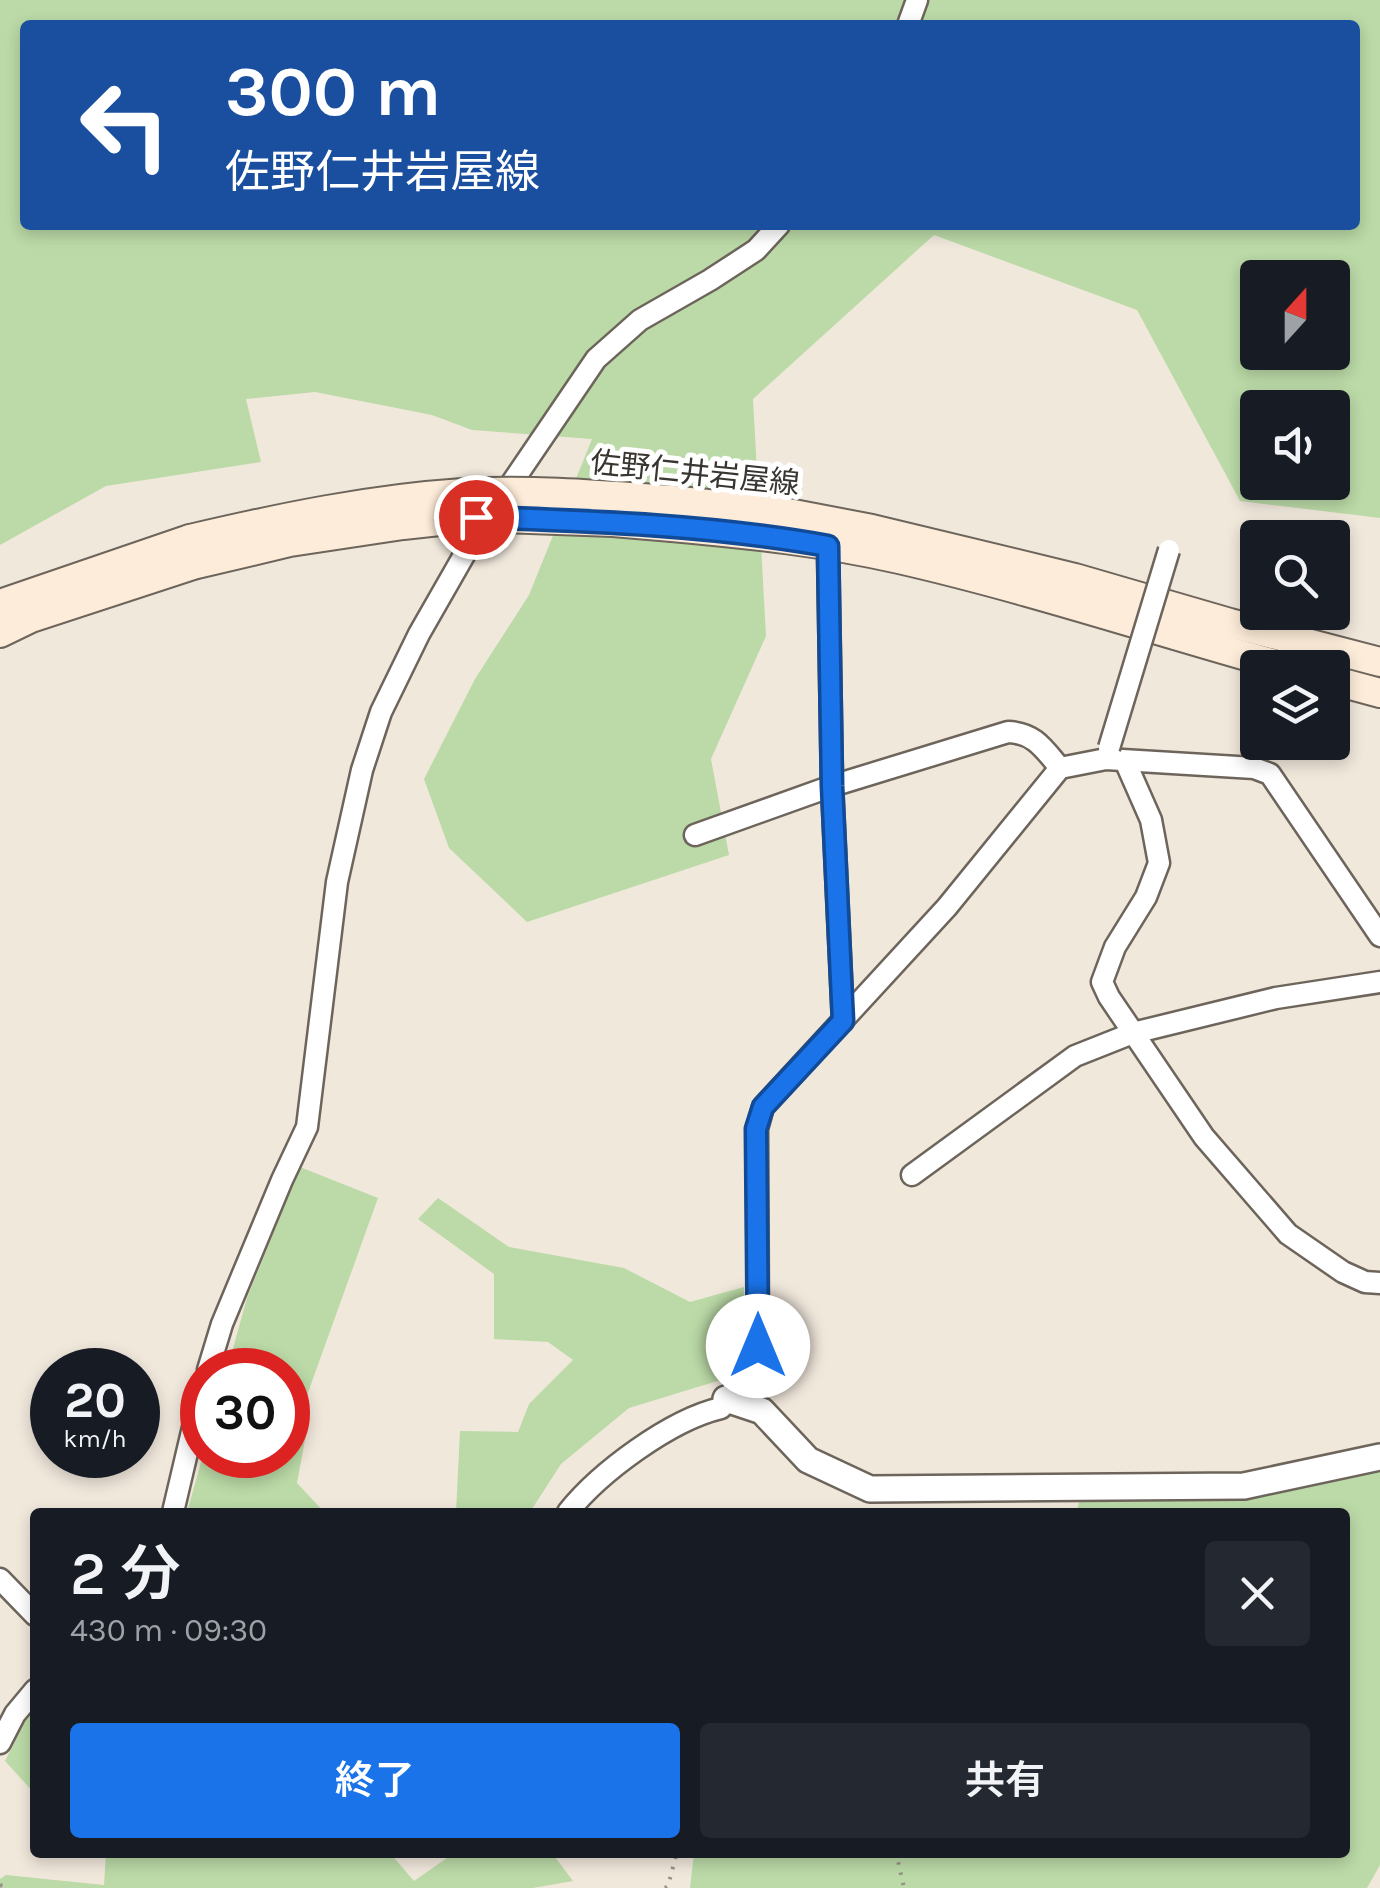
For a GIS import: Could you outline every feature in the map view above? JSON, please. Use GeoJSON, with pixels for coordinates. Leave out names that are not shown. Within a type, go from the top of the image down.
{"type":"FeatureCollection","features":[{"type":"Feature","properties":{"kind":"main road","name":"佐野仁井岩屋線"},"geometry":{"type":"LineString","coordinates":[[0,632],[269,520],[373,502],[466,493],[556,492],[916,564],[1240,654]]}},
{"type":"Feature","properties":{"kind":"main road","name":"佐野仁井岩屋線"},"geometry":{"type":"LineString","coordinates":[[672,514],[783,512],[872,529],[1075,578],[1380,662]]}},
{"type":"Feature","properties":{"kind":"main road","name":"佐野仁井岩屋線"},"geometry":{"type":"LineString","coordinates":[[0,604],[191,552]]}},
{"type":"Feature","properties":{"kind":"main road"},"geometry":{"type":"LineString","coordinates":[[1350,684],[1380,692]]}},
{"type":"Feature","properties":{"kind":"street"},"geometry":{"type":"LineString","coordinates":[[215,1348],[307,1127],[337,882],[362,770],[381,712],[419,634],[470,542],[596,358],[640,320],[756,250],[774,230]]}},
{"type":"Feature","properties":{"kind":"street"},"geometry":{"type":"LineString","coordinates":[[828,546],[832,786],[843,1021]]}},
{"type":"Feature","properties":{"kind":"street"},"geometry":{"type":"LineString","coordinates":[[1169,550],[1113,756],[1151,820],[1159,863],[1146,897],[1115,947],[1102,982],[1204,1137],[1288,1234],[1343,1272],[1366,1282],[1380,1283]]}},
{"type":"Feature","properties":{"kind":"street"},"geometry":{"type":"LineString","coordinates":[[695,835],[832,786],[1008,732],[1025,733],[1060,768]]}},
{"type":"Feature","properties":{"kind":"street"},"geometry":{"type":"LineString","coordinates":[[571,1508],[635,1450],[702,1412],[721,1408],[749,1368],[758,1346],[756,1129],[763,1107],[947,907],[1060,768],[1113,756],[1254,768],[1270,774],[1380,936]]}},
{"type":"Feature","properties":{"kind":"street"},"geometry":{"type":"LineString","coordinates":[[912,1175],[1075,1056],[1133,1033],[1276,998],[1380,982]]}},
{"type":"Feature","properties":{"kind":"street"},"geometry":{"type":"LineString","coordinates":[[726,1399],[762,1411],[808,1460],[870,1489],[1244,1486],[1380,1457]]}},
{"type":"Feature","properties":{"kind":"street"},"geometry":{"type":"LineString","coordinates":[[174,1508],[181,1478]]}},
{"type":"Feature","properties":{"kind":"street"},"geometry":{"type":"LineString","coordinates":[[0,1579],[30,1610]]}},
{"type":"Feature","properties":{"kind":"street"},"geometry":{"type":"LineString","coordinates":[[0,1742],[30,1696]]}},
{"type":"Feature","properties":{"kind":"path"},"geometry":{"type":"LineString","coordinates":[[665,1888],[675,1858]]}},
{"type":"Feature","properties":{"kind":"path"},"geometry":{"type":"LineString","coordinates":[[897,1858],[904,1888]]}},
{"type":"Feature","properties":{"kind":"path"},"geometry":{"type":"LineString","coordinates":[[0,1885],[9,1888]]}},
{"type":"Feature","properties":{"kind":"green space"},"geometry":{"type":"Polygon","coordinates":[[[0,0],[1380,0],[1380,518],[1240,501],[1137,310],[934,235],[753,399],[766,636],[711,759],[729,855],[527,922],[449,848],[424,779],[475,679],[529,595],[592,439],[472,430],[432,415],[315,392],[246,399],[261,462],[106,486],[0,545],[0,0]]]}},
{"type":"Feature","properties":{"kind":"green space"},"geometry":{"type":"Polygon","coordinates":[[[300,1167],[378,1198],[310,1387],[310,1348],[233,1348],[247,1298],[300,1167]]]}},
{"type":"Feature","properties":{"kind":"green space"},"geometry":{"type":"Polygon","coordinates":[[[438,1198],[509,1247],[624,1268],[690,1302],[744,1287],[743,1346],[724,1379],[629,1408],[561,1464],[533,1508],[456,1508],[460,1431],[518,1432],[529,1404],[573,1360],[548,1342],[494,1339],[494,1274],[418,1219],[438,1198]]]}},
{"type":"Feature","properties":{"kind":"green space"},"geometry":{"type":"Polygon","coordinates":[[[1380,1462],[1380,1865],[1367,1888],[690,1888],[693,1858],[1350,1858],[1350,1508],[1078,1508],[1079,1501],[1289,1489],[1380,1462]]]}},
{"type":"Feature","properties":{"kind":"green space"},"geometry":{"type":"Polygon","coordinates":[[[197,1478],[298,1478],[297,1483],[320,1508],[188,1508],[197,1478]]]}},
{"type":"Feature","properties":{"kind":"green space"},"geometry":{"type":"Polygon","coordinates":[[[30,1715],[30,1788],[5,1761],[30,1715]]]}},
{"type":"Feature","properties":{"kind":"green space"},"geometry":{"type":"Polygon","coordinates":[[[106,1858],[394,1858],[414,1881],[447,1858],[556,1858],[573,1881],[533,1888],[0,1888],[0,1879],[6,1875],[104,1885],[106,1858]]]}},
{"type":"Feature","properties":{"kind":"route"},"geometry":{"type":"LineString","coordinates":[[476,517],[612,522],[777,536],[828,546],[832,786],[843,1021],[763,1107],[756,1129],[758,1346]]}}]}
